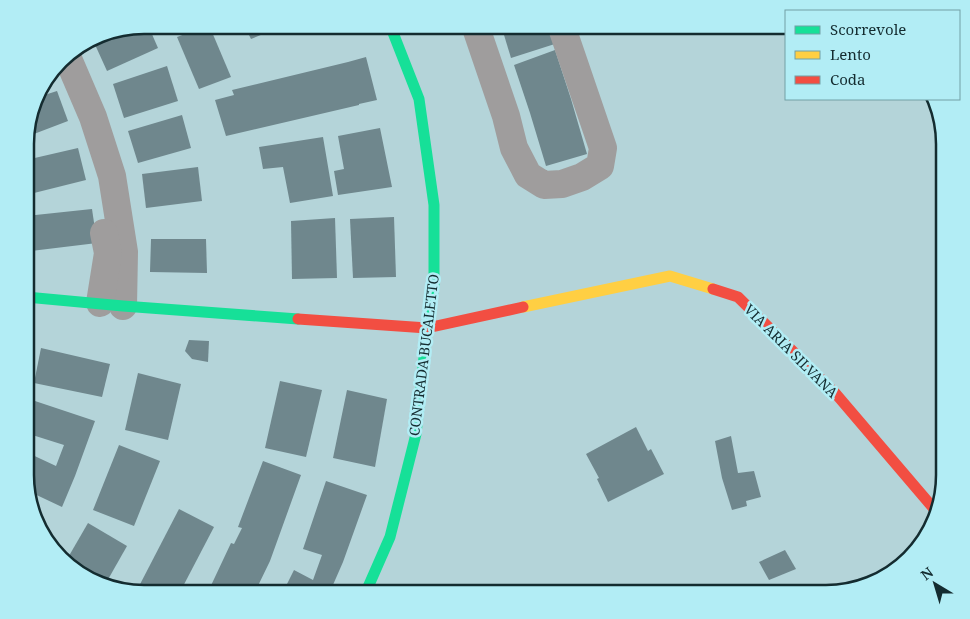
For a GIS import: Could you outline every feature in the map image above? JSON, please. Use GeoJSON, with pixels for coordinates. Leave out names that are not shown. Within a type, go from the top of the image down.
{"type":"FeatureCollection","features":[{"type":"Feature","properties":{"kind":"street","name":"CONTRADA BUCALETTO"},"geometry":{"type":"LineString","coordinates":[[369,585],[390,537],[416,434],[427,328],[434,286],[434,205],[419,99],[394,34]]}},
{"type":"Feature","properties":{"kind":"street"},"geometry":{"type":"LineString","coordinates":[[478,34],[506,116],[514,148],[528,175],[544,185],[562,184],[600,166],[603,148],[563,34]]}},
{"type":"Feature","properties":{"kind":"street"},"geometry":{"type":"LineString","coordinates":[[70,62],[93,117],[112,176],[124,252],[112,304]]}},
{"type":"Feature","properties":{"kind":"street"},"geometry":{"type":"LineString","coordinates":[[57,77],[78,122],[94,180],[108,253],[112,304]]}},
{"type":"Feature","properties":{"kind":"street","name":"VIA ARIA SILVANA"},"geometry":{"type":"LineString","coordinates":[[34,298],[427,328],[670,276],[738,297],[836,394],[931,505]]}},
{"type":"Feature","properties":{"kind":"building"},"geometry":{"type":"Polygon","coordinates":[[[152,34],[158,48],[107,71],[95,46],[130,35],[152,34]]]}},
{"type":"Feature","properties":{"kind":"building"},"geometry":{"type":"Polygon","coordinates":[[[185,34],[213,34],[231,77],[199,89],[177,37],[185,34]]]}},
{"type":"Feature","properties":{"kind":"building"},"geometry":{"type":"Polygon","coordinates":[[[248,34],[263,34],[251,39],[248,34]]]}},
{"type":"Feature","properties":{"kind":"building"},"geometry":{"type":"Polygon","coordinates":[[[504,34],[558,34],[561,42],[511,58],[504,34]]]}},
{"type":"Feature","properties":{"kind":"building"},"geometry":{"type":"Polygon","coordinates":[[[555,50],[587,154],[546,166],[514,65],[555,50]]]}},
{"type":"Feature","properties":{"kind":"building"},"geometry":{"type":"Polygon","coordinates":[[[366,57],[377,100],[226,136],[215,100],[234,95],[232,90],[366,57]]]}},
{"type":"Feature","properties":{"kind":"building"},"geometry":{"type":"Polygon","coordinates":[[[167,66],[178,101],[124,118],[113,84],[167,66]]]}},
{"type":"Feature","properties":{"kind":"building"},"geometry":{"type":"Polygon","coordinates":[[[57,91],[68,121],[35,134],[42,102],[46,94],[57,91]]]}},
{"type":"Feature","properties":{"kind":"building"},"geometry":{"type":"Polygon","coordinates":[[[182,115],[191,148],[138,163],[128,131],[182,115]]]}},
{"type":"Feature","properties":{"kind":"building"},"geometry":{"type":"Polygon","coordinates":[[[380,128],[392,187],[338,195],[334,171],[344,169],[338,136],[380,128]]]}},
{"type":"Feature","properties":{"kind":"building"},"geometry":{"type":"Polygon","coordinates":[[[323,137],[333,196],[290,203],[283,167],[263,169],[259,147],[323,137]]]}},
{"type":"Feature","properties":{"kind":"building"},"geometry":{"type":"Polygon","coordinates":[[[78,148],[86,180],[34,193],[34,158],[78,148]]]}},
{"type":"Feature","properties":{"kind":"building"},"geometry":{"type":"Polygon","coordinates":[[[198,167],[202,201],[146,208],[142,174],[198,167]]]}},
{"type":"Feature","properties":{"kind":"building"},"geometry":{"type":"Polygon","coordinates":[[[92,209],[97,243],[34,251],[34,215],[92,209]]]}},
{"type":"Feature","properties":{"kind":"building"},"geometry":{"type":"Polygon","coordinates":[[[394,217],[396,277],[353,278],[350,219],[394,217]]]}},
{"type":"Feature","properties":{"kind":"building"},"geometry":{"type":"Polygon","coordinates":[[[335,218],[337,278],[292,279],[291,221],[335,218]]]}},
{"type":"Feature","properties":{"kind":"building"},"geometry":{"type":"Polygon","coordinates":[[[151,239],[206,239],[207,273],[150,272],[151,239]]]}},
{"type":"Feature","properties":{"kind":"building"},"geometry":{"type":"Polygon","coordinates":[[[189,340],[209,341],[208,362],[192,359],[185,351],[189,340]]]}},
{"type":"Feature","properties":{"kind":"building"},"geometry":{"type":"Polygon","coordinates":[[[41,348],[110,364],[102,397],[34,383],[41,348]]]}},
{"type":"Feature","properties":{"kind":"building"},"geometry":{"type":"Polygon","coordinates":[[[138,373],[181,384],[168,440],[125,430],[138,373]]]}},
{"type":"Feature","properties":{"kind":"building"},"geometry":{"type":"Polygon","coordinates":[[[280,381],[322,390],[306,457],[265,448],[280,381]]]}},
{"type":"Feature","properties":{"kind":"building"},"geometry":{"type":"Polygon","coordinates":[[[347,390],[387,399],[375,467],[333,458],[347,390]]]}},
{"type":"Feature","properties":{"kind":"building"},"geometry":{"type":"Polygon","coordinates":[[[34,401],[95,421],[62,507],[36,495],[34,456],[56,466],[64,445],[34,436],[34,401]]]}},
{"type":"Feature","properties":{"kind":"building"},"geometry":{"type":"Polygon","coordinates":[[[636,427],[648,451],[651,449],[664,474],[608,502],[597,479],[599,478],[586,454],[636,427]]]}},
{"type":"Feature","properties":{"kind":"building"},"geometry":{"type":"Polygon","coordinates":[[[731,436],[738,473],[754,471],[761,497],[746,501],[747,506],[732,510],[722,478],[715,441],[731,436]]]}},
{"type":"Feature","properties":{"kind":"building"},"geometry":{"type":"Polygon","coordinates":[[[119,445],[160,461],[134,526],[93,510],[119,445]]]}},
{"type":"Feature","properties":{"kind":"building"},"geometry":{"type":"Polygon","coordinates":[[[263,461],[301,475],[270,561],[258,585],[211,585],[231,543],[234,544],[242,528],[238,527],[263,461]]]}},
{"type":"Feature","properties":{"kind":"building"},"geometry":{"type":"Polygon","coordinates":[[[326,481],[367,495],[333,585],[286,585],[294,570],[313,580],[322,555],[303,549],[326,481]]]}},
{"type":"Feature","properties":{"kind":"building"},"geometry":{"type":"Polygon","coordinates":[[[179,509],[214,527],[184,585],[140,585],[179,509]]]}},
{"type":"Feature","properties":{"kind":"building"},"geometry":{"type":"Polygon","coordinates":[[[88,523],[127,546],[108,579],[83,567],[69,556],[88,523]]]}},
{"type":"Feature","properties":{"kind":"building"},"geometry":{"type":"Polygon","coordinates":[[[785,550],[796,569],[769,580],[759,562],[785,550]]]}},
{"type":"Feature","properties":{"kind":"traffic: fast"},"geometry":{"type":"LineString","coordinates":[[369,585],[390,537],[416,434],[427,328],[434,286],[434,205],[419,99],[394,34]]}},
{"type":"Feature","properties":{"kind":"traffic: fast"},"geometry":{"type":"LineString","coordinates":[[34,298],[298,319]]}},
{"type":"Feature","properties":{"kind":"traffic: slow"},"geometry":{"type":"LineString","coordinates":[[523,307],[670,276],[713,289]]}},
{"type":"Feature","properties":{"kind":"traffic: jam"},"geometry":{"type":"LineString","coordinates":[[713,289],[738,297],[836,394],[931,506]]}},
{"type":"Feature","properties":{"kind":"traffic: jam"},"geometry":{"type":"LineString","coordinates":[[298,319],[427,328],[523,307]]}}]}
